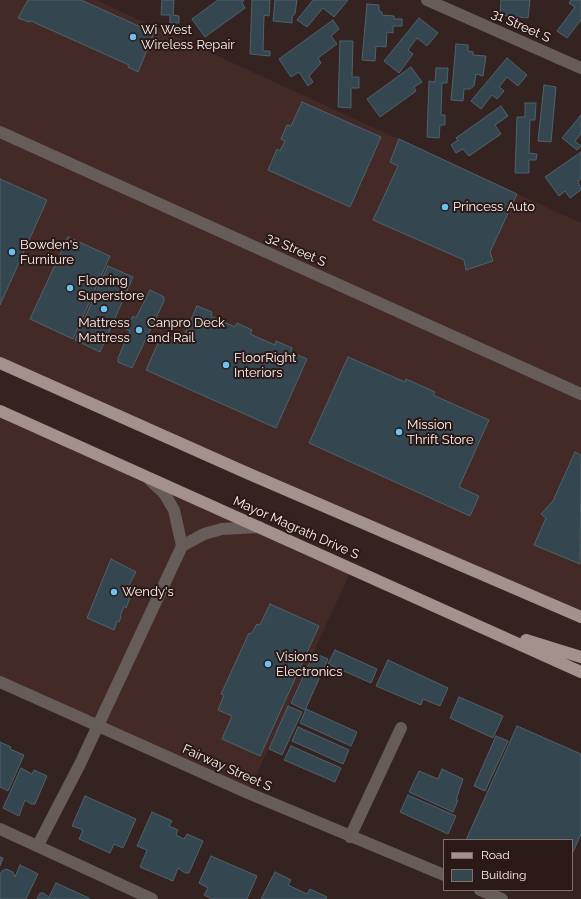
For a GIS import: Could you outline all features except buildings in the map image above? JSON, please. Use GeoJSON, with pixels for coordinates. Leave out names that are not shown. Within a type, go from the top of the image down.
{"type":"FeatureCollection","features":[{"type":"Feature","properties":{"kind":"main road"},"geometry":{"type":"LineString","coordinates":[[0,363],[581,617]]}},
{"type":"Feature","properties":{"kind":"main road"},"geometry":{"type":"LineString","coordinates":[[0,371],[98,406]]}},
{"type":"Feature","properties":{"kind":"main road","name":"Mayor Magrath Drive S"},"geometry":{"type":"LineString","coordinates":[[0,411],[578,672]]}},
{"type":"Feature","properties":{"kind":"main road"},"geometry":{"type":"LineString","coordinates":[[481,627],[581,657]]}},
{"type":"Feature","properties":{"kind":"street","name":"31 Street S"},"geometry":{"type":"LineString","coordinates":[[428,0],[581,68]]}},
{"type":"Feature","properties":{"kind":"street","name":"32 Street S"},"geometry":{"type":"LineString","coordinates":[[0,132],[581,394]]}},
{"type":"Feature","properties":{"kind":"street"},"geometry":{"type":"LineString","coordinates":[[147,477],[164,493],[174,510],[182,546]]}},
{"type":"Feature","properties":{"kind":"street"},"geometry":{"type":"LineString","coordinates":[[38,845],[80,764],[182,546],[204,534],[222,529],[259,527]]}},
{"type":"Feature","properties":{"kind":"street","name":"Fairway Street S"},"geometry":{"type":"LineString","coordinates":[[0,682],[97,727],[350,837],[443,875]]}},
{"type":"Feature","properties":{"kind":"street"},"geometry":{"type":"LineString","coordinates":[[350,837],[401,728]]}},
{"type":"Feature","properties":{"kind":"street"},"geometry":{"type":"LineString","coordinates":[[0,829],[38,845],[152,899]]}},
{"type":"Feature","properties":{"kind":"street"},"geometry":{"type":"LineString","coordinates":[[482,891],[502,899]]}},
{"type":"Feature","properties":{"kind":"shaded area"},"geometry":{"type":"Polygon","coordinates":[[[0,0],[96,0],[581,223],[581,616],[0,362],[0,0]]]}},
{"type":"Feature","properties":{"kind":"shaded area"},"geometry":{"type":"Polygon","coordinates":[[[0,411],[352,569],[248,793],[0,682],[0,411]]]}},
{"type":"Feature","properties":{"kind":"place","name":"Wi West Wireless Repair"},"geometry":{"type":"Point","coordinates":[133,37]}},
{"type":"Feature","properties":{"kind":"place","name":"Princess Auto"},"geometry":{"type":"Point","coordinates":[445,207]}},
{"type":"Feature","properties":{"kind":"place","name":"Bowden's Furniture"},"geometry":{"type":"Point","coordinates":[12,252]}},
{"type":"Feature","properties":{"kind":"place","name":"Flooring Superstore"},"geometry":{"type":"Point","coordinates":[70,288]}},
{"type":"Feature","properties":{"kind":"place","name":"Mattress Mattress"},"geometry":{"type":"Point","coordinates":[104,309]}},
{"type":"Feature","properties":{"kind":"place","name":"Canpro Deck and Rail"},"geometry":{"type":"Point","coordinates":[139,330]}},
{"type":"Feature","properties":{"kind":"place","name":"FloorRight Interiors"},"geometry":{"type":"Point","coordinates":[226,365]}},
{"type":"Feature","properties":{"kind":"place","name":"Mission Thrift Store"},"geometry":{"type":"Point","coordinates":[399,432]}},
{"type":"Feature","properties":{"kind":"place","name":"Wendy's"},"geometry":{"type":"Point","coordinates":[114,592]}},
{"type":"Feature","properties":{"kind":"place","name":"Visions Electronics"},"geometry":{"type":"Point","coordinates":[268,664]}}]}
